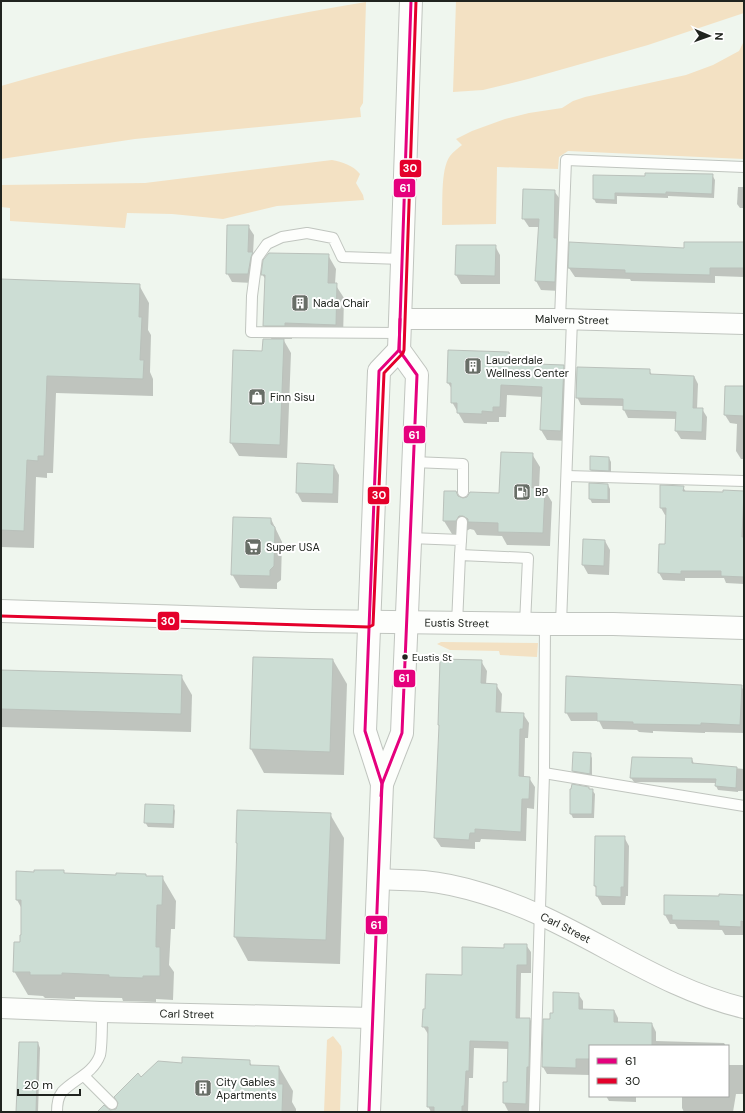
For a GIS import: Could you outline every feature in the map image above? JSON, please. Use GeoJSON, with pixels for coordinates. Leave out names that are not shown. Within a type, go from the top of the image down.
{"type":"FeatureCollection","features":[{"type":"Feature","properties":{"kind":"main road"},"geometry":{"type":"LineString","coordinates":[[369,1112],[382,784],[402,733],[417,375],[400,334],[411,1]]}},
{"type":"Feature","properties":{"kind":"main road"},"geometry":{"type":"LineString","coordinates":[[382,784],[365,731],[379,371],[400,334]]}},
{"type":"Feature","properties":{"kind":"main road","name":"Eustis Street"},"geometry":{"type":"LineString","coordinates":[[1,610],[407,623],[612,624],[744,628]]}},
{"type":"Feature","properties":{"kind":"street","name":"Malvern Street"},"geometry":{"type":"LineString","coordinates":[[400,334],[566,319],[744,324]]}},
{"type":"Feature","properties":{"kind":"street","name":"Carl Street"},"geometry":{"type":"LineString","coordinates":[[378,879],[424,881],[448,885],[503,900],[540,915],[683,988],[724,1004],[744,1008]]}},
{"type":"Feature","properties":{"kind":"street","name":"Carl Street"},"geometry":{"type":"LineString","coordinates":[[1,1008],[102,1012],[373,1018]]}},
{"type":"Feature","properties":{"kind":"lane"},"geometry":{"type":"LineString","coordinates":[[534,1112],[544,773],[544,624],[567,476],[566,160],[744,167]]}},
{"type":"Feature","properties":{"kind":"lane"},"geometry":{"type":"LineString","coordinates":[[400,334],[251,332],[252,296],[256,258],[267,244],[282,238],[308,234],[333,238],[342,257],[402,259]]}},
{"type":"Feature","properties":{"kind":"lane"},"geometry":{"type":"LineString","coordinates":[[413,462],[463,464],[463,492]]}},
{"type":"Feature","properties":{"kind":"lane"},"geometry":{"type":"LineString","coordinates":[[567,476],[744,481]]}},
{"type":"Feature","properties":{"kind":"lane"},"geometry":{"type":"LineString","coordinates":[[457,624],[462,522]]}},
{"type":"Feature","properties":{"kind":"lane"},"geometry":{"type":"LineString","coordinates":[[410,538],[461,540]]}},
{"type":"Feature","properties":{"kind":"lane"},"geometry":{"type":"LineString","coordinates":[[460,555],[528,558],[544,624]]}},
{"type":"Feature","properties":{"kind":"lane"},"geometry":{"type":"LineString","coordinates":[[544,773],[744,806]]}},
{"type":"Feature","properties":{"kind":"lane"},"geometry":{"type":"LineString","coordinates":[[57,1112],[57,1104],[62,1092],[84,1076],[94,1066],[100,1055],[102,1012]]}},
{"type":"Feature","properties":{"kind":"lane"},"geometry":{"type":"LineString","coordinates":[[84,1076],[112,1104]]}},
{"type":"Feature","properties":{"kind":"shaded area"},"geometry":{"type":"Polygon","coordinates":[[[456,1],[744,1],[744,13],[648,45],[528,79],[483,90],[453,92],[456,1]]]}},
{"type":"Feature","properties":{"kind":"shaded area"},"geometry":{"type":"Polygon","coordinates":[[[366,2],[363,103],[360,108],[361,117],[135,139],[1,159],[1,86],[182,38],[366,2]]]}},
{"type":"Feature","properties":{"kind":"shaded area"},"geometry":{"type":"Polygon","coordinates":[[[744,41],[744,159],[568,151],[559,157],[558,169],[497,167],[496,224],[442,225],[443,179],[447,162],[450,156],[462,145],[456,139],[472,131],[505,119],[529,113],[562,108],[573,101],[585,97],[686,75],[713,65],[739,51],[744,41]]]}},
{"type":"Feature","properties":{"kind":"shaded area"},"geometry":{"type":"Polygon","coordinates":[[[332,160],[351,166],[360,174],[356,183],[363,195],[364,200],[277,206],[223,219],[172,214],[127,213],[125,228],[10,221],[10,208],[1,207],[1,185],[145,183],[332,160]]]}},
{"type":"Feature","properties":{"kind":"shaded area"},"geometry":{"type":"Polygon","coordinates":[[[441,642],[538,643],[537,657],[500,655],[499,651],[450,650],[437,644],[441,642]]]}},
{"type":"Feature","properties":{"kind":"shaded area"},"geometry":{"type":"Polygon","coordinates":[[[333,1036],[341,1046],[342,1052],[340,1112],[324,1112],[327,1040],[333,1036]]]}},
{"type":"Feature","properties":{"kind":"building"},"geometry":{"type":"Polygon","coordinates":[[[645,173],[713,174],[712,194],[666,192],[666,194],[615,193],[615,200],[593,199],[593,175],[645,176],[645,173]]]}},
{"type":"Feature","properties":{"kind":"building"},"geometry":{"type":"Polygon","coordinates":[[[523,189],[555,190],[554,238],[557,238],[555,282],[535,281],[539,219],[522,219],[523,189]]]}},
{"type":"Feature","properties":{"kind":"building"},"geometry":{"type":"Polygon","coordinates":[[[227,225],[249,225],[248,252],[253,252],[248,274],[226,274],[227,225]]]}},
{"type":"Feature","properties":{"kind":"building"},"geometry":{"type":"Polygon","coordinates":[[[569,242],[684,248],[684,242],[744,242],[744,268],[710,268],[710,275],[625,273],[625,270],[568,268],[569,242]]]}},
{"type":"Feature","properties":{"kind":"building"},"geometry":{"type":"Polygon","coordinates":[[[456,245],[496,245],[495,276],[455,275],[456,245]]]}},
{"type":"Feature","properties":{"kind":"building","name":"Nada Chair"},"geometry":{"type":"Polygon","coordinates":[[[269,253],[329,254],[328,283],[337,283],[336,325],[285,323],[285,326],[263,326],[265,275],[261,275],[263,260],[269,253]]]}},
{"type":"Feature","properties":{"kind":"building"},"geometry":{"type":"Polygon","coordinates":[[[1,279],[140,284],[139,317],[142,317],[140,360],[144,360],[143,379],[47,376],[44,456],[38,456],[38,461],[27,460],[24,531],[1,530],[1,279]]]}},
{"type":"Feature","properties":{"kind":"building","name":"Finn Sisu"},"geometry":{"type":"Polygon","coordinates":[[[263,339],[284,339],[280,445],[230,443],[233,350],[262,351],[263,339]]]}},
{"type":"Feature","properties":{"kind":"building"},"geometry":{"type":"Polygon","coordinates":[[[448,350],[509,352],[509,363],[564,365],[561,431],[540,430],[542,387],[501,385],[500,407],[493,407],[493,412],[482,411],[482,414],[457,413],[457,403],[451,403],[451,383],[447,383],[448,350]]]}},
{"type":"Feature","properties":{"kind":"building"},"geometry":{"type":"Polygon","coordinates":[[[577,367],[650,369],[650,374],[694,376],[693,408],[703,408],[702,432],[675,431],[676,412],[623,410],[623,399],[576,398],[577,367]]]}},
{"type":"Feature","properties":{"kind":"building"},"geometry":{"type":"Polygon","coordinates":[[[725,386],[744,386],[744,416],[724,415],[725,386]]]}},
{"type":"Feature","properties":{"kind":"building","name":"BP"},"geometry":{"type":"Polygon","coordinates":[[[501,452],[533,453],[532,488],[545,488],[543,533],[498,532],[498,523],[468,522],[468,519],[463,516],[459,516],[456,521],[443,521],[444,491],[456,491],[458,496],[463,498],[467,497],[470,492],[499,493],[501,452]]]}},
{"type":"Feature","properties":{"kind":"building"},"geometry":{"type":"Polygon","coordinates":[[[590,456],[609,457],[609,471],[590,470],[590,456]]]}},
{"type":"Feature","properties":{"kind":"building"},"geometry":{"type":"Polygon","coordinates":[[[297,463],[334,465],[333,494],[296,493],[297,463]]]}},
{"type":"Feature","properties":{"kind":"building"},"geometry":{"type":"Polygon","coordinates":[[[589,483],[608,484],[608,500],[589,499],[589,483]]]}},
{"type":"Feature","properties":{"kind":"building"},"geometry":{"type":"Polygon","coordinates":[[[660,485],[684,486],[683,491],[744,491],[742,537],[744,537],[744,577],[721,576],[721,571],[681,571],[681,574],[658,573],[659,544],[665,544],[666,508],[660,508],[660,485]]]}},
{"type":"Feature","properties":{"kind":"building","name":"Super USA"},"geometry":{"type":"Polygon","coordinates":[[[233,517],[271,518],[271,524],[275,527],[274,566],[270,570],[270,576],[231,575],[233,517]]]}},
{"type":"Feature","properties":{"kind":"building"},"geometry":{"type":"Polygon","coordinates":[[[583,539],[605,540],[604,566],[582,565],[583,539]]]}},
{"type":"Feature","properties":{"kind":"building"},"geometry":{"type":"Polygon","coordinates":[[[253,657],[333,659],[330,752],[250,749],[253,657]]]}},
{"type":"Feature","properties":{"kind":"building"},"geometry":{"type":"Polygon","coordinates":[[[440,659],[482,660],[481,683],[497,684],[496,712],[524,713],[523,729],[520,729],[519,776],[530,777],[529,799],[522,799],[521,832],[475,829],[475,833],[470,833],[469,840],[434,838],[439,725],[440,659]]]}},
{"type":"Feature","properties":{"kind":"building"},"geometry":{"type":"Polygon","coordinates":[[[1,670],[182,675],[181,714],[1,709],[1,670]]]}},
{"type":"Feature","properties":{"kind":"building"},"geometry":{"type":"Polygon","coordinates":[[[566,676],[742,685],[740,725],[701,723],[701,725],[633,724],[633,722],[597,721],[597,713],[565,713],[566,676]]]}},
{"type":"Feature","properties":{"kind":"building"},"geometry":{"type":"Polygon","coordinates":[[[573,752],[591,753],[590,774],[572,771],[573,752]]]}},
{"type":"Feature","properties":{"kind":"building"},"geometry":{"type":"Polygon","coordinates":[[[632,757],[692,758],[692,763],[737,767],[736,788],[715,786],[716,779],[630,778],[632,757]]]}},
{"type":"Feature","properties":{"kind":"building"},"geometry":{"type":"Polygon","coordinates":[[[572,784],[593,789],[592,814],[570,814],[570,789],[572,784]]]}},
{"type":"Feature","properties":{"kind":"building"},"geometry":{"type":"Polygon","coordinates":[[[145,804],[174,805],[173,824],[144,823],[145,804]]]}},
{"type":"Feature","properties":{"kind":"building"},"geometry":{"type":"Polygon","coordinates":[[[237,810],[331,813],[326,940],[234,937],[237,810]]]}},
{"type":"Feature","properties":{"kind":"building"},"geometry":{"type":"Polygon","coordinates":[[[595,836],[625,836],[624,887],[621,887],[621,897],[596,896],[596,886],[594,886],[595,836]]]}},
{"type":"Feature","properties":{"kind":"building"},"geometry":{"type":"Polygon","coordinates":[[[34,870],[64,870],[64,873],[116,875],[116,873],[163,876],[162,905],[157,905],[156,947],[160,947],[160,976],[143,976],[143,978],[109,977],[109,975],[62,973],[62,975],[30,975],[30,972],[13,972],[14,942],[20,942],[21,935],[21,900],[16,900],[16,871],[34,872],[34,870]]]}},
{"type":"Feature","properties":{"kind":"building"},"geometry":{"type":"Polygon","coordinates":[[[719,894],[744,895],[744,922],[741,921],[741,927],[719,926],[719,921],[672,920],[672,915],[664,915],[664,895],[719,896],[719,894]]]}},
{"type":"Feature","properties":{"kind":"building"},"geometry":{"type":"Polygon","coordinates":[[[504,944],[527,944],[527,965],[517,965],[516,1018],[530,1018],[529,1067],[527,1067],[526,1104],[503,1103],[503,1082],[507,1082],[508,1042],[470,1041],[469,1071],[466,1071],[464,1106],[462,1106],[462,1112],[434,1112],[434,1107],[427,1107],[428,1027],[422,1027],[423,1009],[425,1009],[426,974],[462,975],[462,947],[504,948],[504,944]]]}},
{"type":"Feature","properties":{"kind":"building"},"geometry":{"type":"Polygon","coordinates":[[[553,992],[579,993],[579,1009],[614,1010],[614,1022],[652,1023],[652,1045],[589,1045],[589,1059],[576,1059],[576,1068],[542,1067],[543,1019],[550,1019],[550,1013],[553,1013],[553,992]]]}},
{"type":"Feature","properties":{"kind":"building"},"geometry":{"type":"Polygon","coordinates":[[[19,1042],[38,1042],[36,1112],[16,1112],[19,1042]]]}},
{"type":"Feature","properties":{"kind":"building","name":"City Gables Apartments"},"geometry":{"type":"Polygon","coordinates":[[[182,1057],[250,1060],[250,1065],[279,1066],[279,1084],[283,1084],[282,1112],[97,1112],[104,1105],[110,1110],[116,1109],[118,1103],[114,1097],[138,1073],[141,1077],[158,1061],[182,1063],[182,1057]]]}},
{"type":"Feature","properties":{"kind":"transit line","name":"61"},"geometry":{"type":"LineString","coordinates":[[369,1112],[382,784],[365,731],[379,371],[399,350],[411,1]]}},
{"type":"Feature","properties":{"kind":"transit line","name":"30"},"geometry":{"type":"LineString","coordinates":[[1,616],[369,627],[373,625],[384,373],[403,353],[404,350],[416,1]]}},
{"type":"Feature","properties":{"kind":"transit line","name":"61"},"geometry":{"type":"LineString","coordinates":[[381,796],[382,784],[402,733],[417,375],[399,350],[400,319]]}},
{"type":"Feature","properties":{"kind":"place","name":"Nada Chair"},"geometry":{"type":"Point","coordinates":[300,303]}},
{"type":"Feature","properties":{"kind":"place","name":"Lauderdale Wellness Center"},"geometry":{"type":"Point","coordinates":[473,366]}},
{"type":"Feature","properties":{"kind":"place","name":"Finn Sisu"},"geometry":{"type":"Point","coordinates":[257,397]}},
{"type":"Feature","properties":{"kind":"place","name":"BP"},"geometry":{"type":"Point","coordinates":[522,492]}},
{"type":"Feature","properties":{"kind":"place","name":"Super USA"},"geometry":{"type":"Point","coordinates":[253,547]}},
{"type":"Feature","properties":{"kind":"place","name":"Eustis St"},"geometry":{"type":"Point","coordinates":[405,657]}},
{"type":"Feature","properties":{"kind":"place","name":"City Gables Apartments"},"geometry":{"type":"Point","coordinates":[203,1088]}}]}
